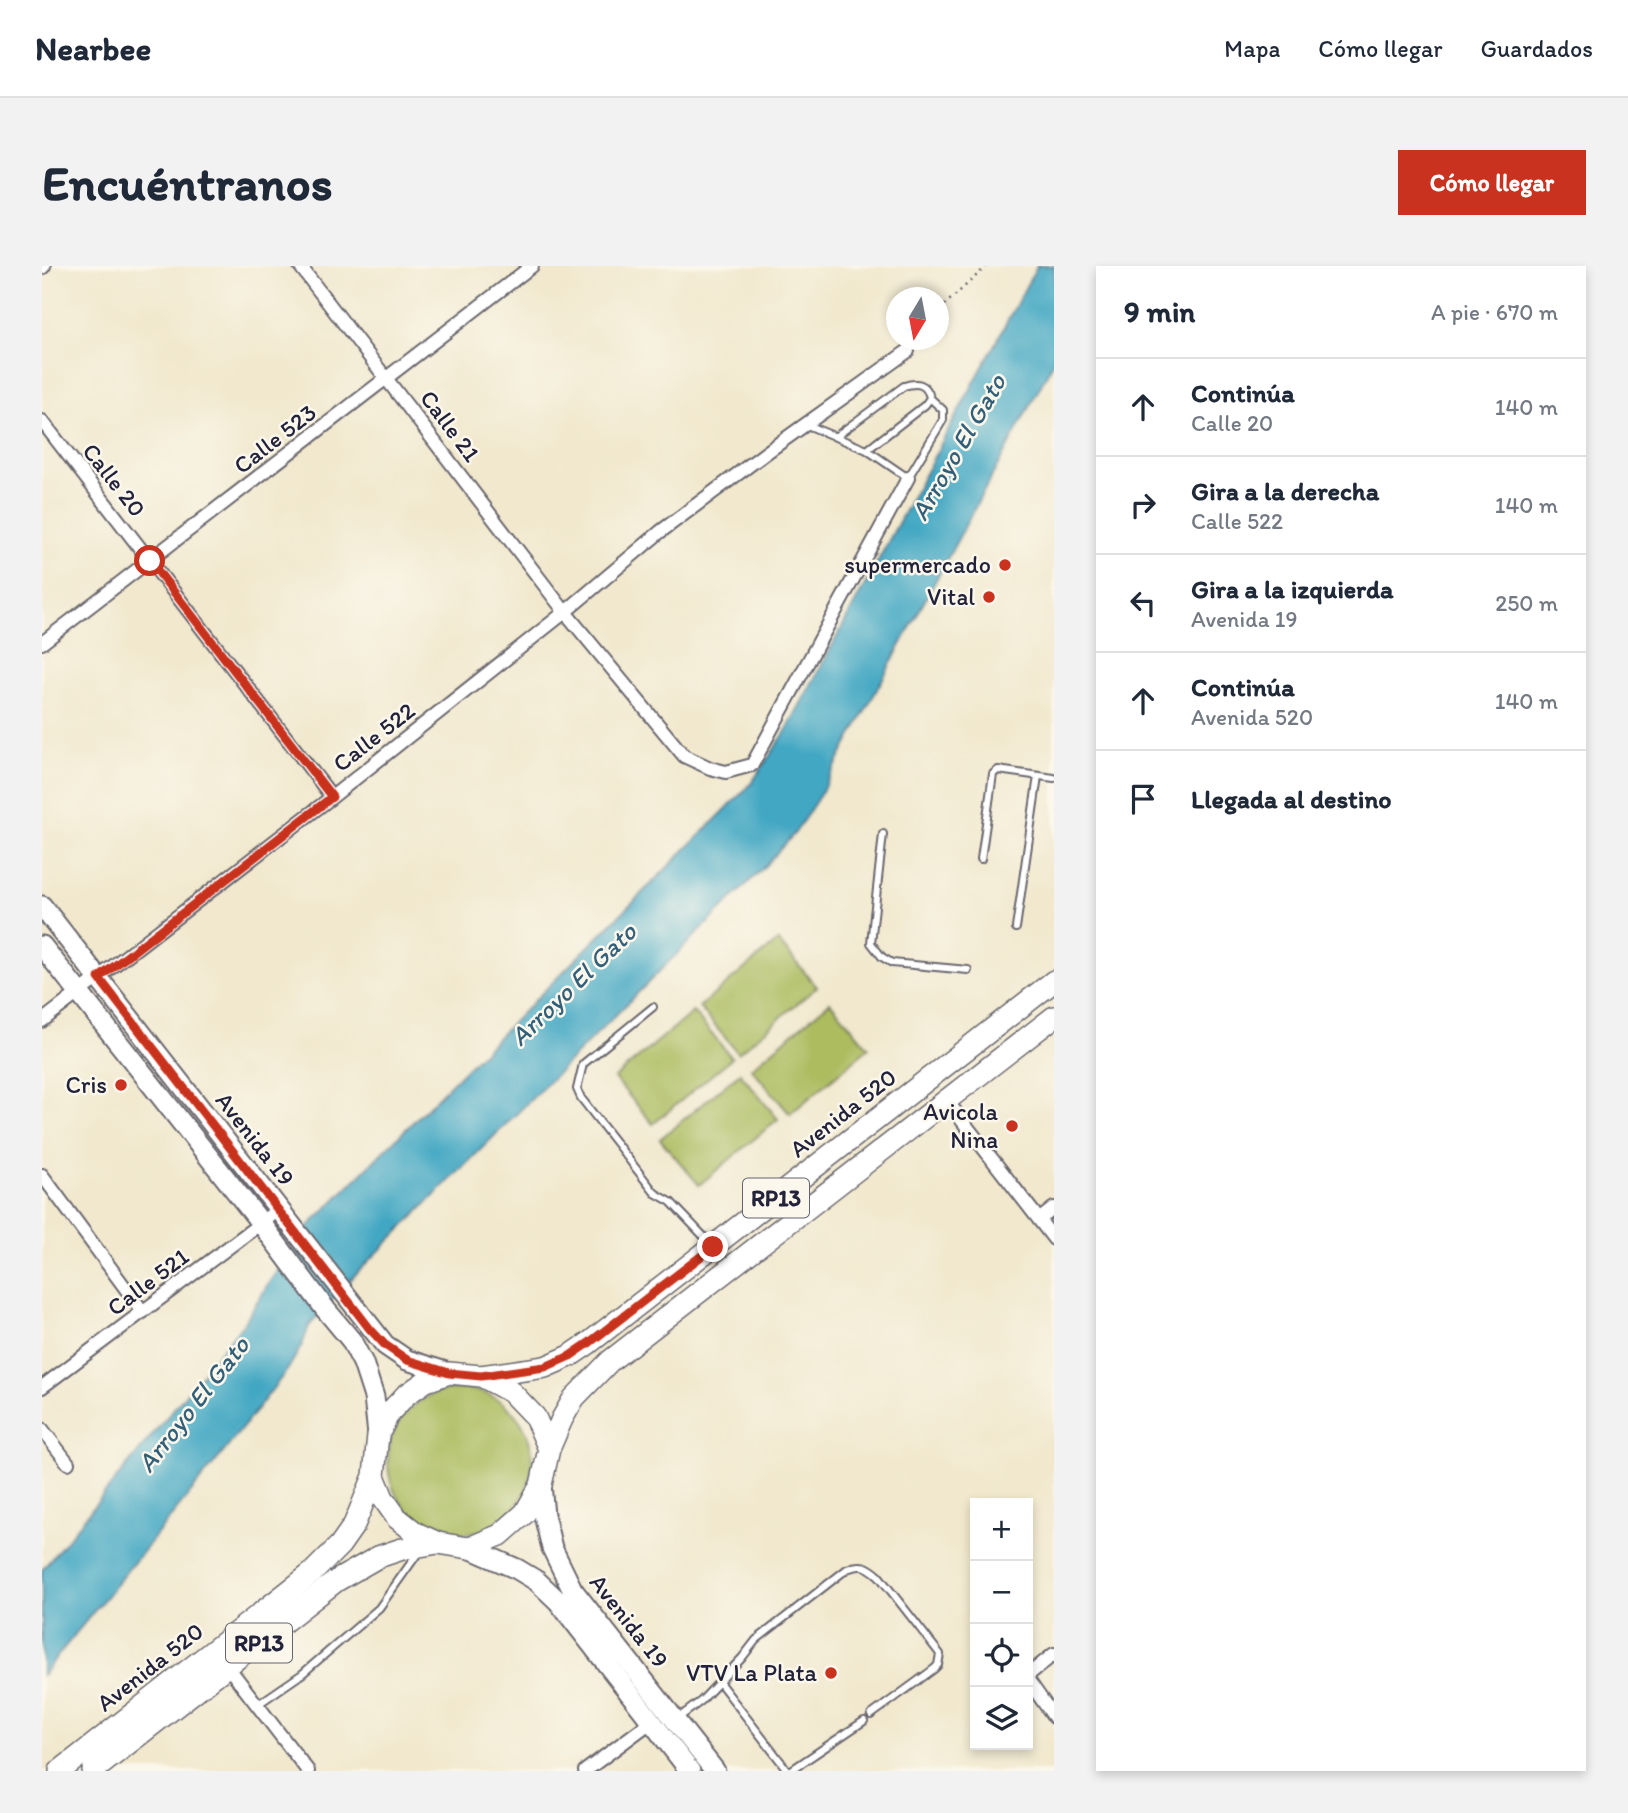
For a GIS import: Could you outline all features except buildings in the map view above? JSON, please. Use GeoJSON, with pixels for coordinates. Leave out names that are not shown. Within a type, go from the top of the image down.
{"type":"FeatureCollection","features":[{"type":"Feature","properties":{"kind":"main road","name":"Avenida 19"},"geometry":{"type":"LineString","coordinates":[[42,906],[385,1345],[407,1360],[449,1373]]}},
{"type":"Feature","properties":{"kind":"main road","name":"Avenida 19"},"geometry":{"type":"LineString","coordinates":[[42,946],[351,1340],[363,1363],[374,1397],[378,1435]]}},
{"type":"Feature","properties":{"kind":"main road","name":"Avenida 520"},"geometry":{"type":"LineString","coordinates":[[481,1376],[545,1367],[570,1356],[589,1343],[1054,981]]}},
{"type":"Feature","properties":{"kind":"main road","name":"RP13"},"geometry":{"type":"LineString","coordinates":[[549,1449],[535,1418],[511,1392],[481,1376],[449,1373],[426,1381],[405,1395],[389,1413],[378,1435],[374,1476],[383,1499],[397,1518],[431,1544],[469,1548],[500,1535],[525,1513],[541,1485],[549,1449],[573,1398],[610,1361],[1054,1017]]}},
{"type":"Feature","properties":{"kind":"main road","name":"Avenida 520"},"geometry":{"type":"LineString","coordinates":[[60,1771],[312,1573],[340,1545],[354,1525],[374,1476]]}},
{"type":"Feature","properties":{"kind":"main road","name":"Avenida 19"},"geometry":{"type":"LineString","coordinates":[[541,1485],[544,1515],[552,1548],[572,1588],[715,1771]]}},
{"type":"Feature","properties":{"kind":"main road","name":"Avenida 520"},"geometry":{"type":"LineString","coordinates":[[93,1771],[336,1581],[378,1556],[431,1544]]}},
{"type":"Feature","properties":{"kind":"main road","name":"Avenida 19"},"geometry":{"type":"LineString","coordinates":[[469,1548],[517,1569],[537,1581],[558,1601],[690,1771]]}},
{"type":"Feature","properties":{"kind":"street","name":"Calle 21"},"geometry":{"type":"LineString","coordinates":[[300,266],[565,612],[684,755],[710,768],[726,772],[752,765],[908,478]]}},
{"type":"Feature","properties":{"kind":"street","name":"Calle 523"},"geometry":{"type":"LineString","coordinates":[[42,643],[532,266]]}},
{"type":"Feature","properties":{"kind":"street","name":"Calle 522"},"geometry":{"type":"LineString","coordinates":[[42,1021],[332,797],[565,612],[660,532],[908,351]]}},
{"type":"Feature","properties":{"kind":"street","name":"Calle 20"},"geometry":{"type":"LineString","coordinates":[[42,421],[332,797]]}},
{"type":"Feature","properties":{"kind":"street"},"geometry":{"type":"LineString","coordinates":[[947,1101],[1054,1239]]}},
{"type":"Feature","properties":{"kind":"street"},"geometry":{"type":"LineString","coordinates":[[42,1175],[143,1312]]}},
{"type":"Feature","properties":{"kind":"street"},"geometry":{"type":"LineString","coordinates":[[1039,1220],[1054,1208]]}},
{"type":"Feature","properties":{"kind":"street","name":"Calle 521"},"geometry":{"type":"LineString","coordinates":[[42,1387],[278,1209]]}},
{"type":"Feature","properties":{"kind":"street"},"geometry":{"type":"LineString","coordinates":[[42,1429],[68,1463]]}},
{"type":"Feature","properties":{"kind":"street"},"geometry":{"type":"LineString","coordinates":[[1033,1672],[1054,1654]]}},
{"type":"Feature","properties":{"kind":"street"},"geometry":{"type":"LineString","coordinates":[[228,1667],[308,1771]]}},
{"type":"Feature","properties":{"kind":"street"},"geometry":{"type":"LineString","coordinates":[[1033,1684],[1054,1717]]}},
{"type":"Feature","properties":{"kind":"street"},"geometry":{"type":"LineString","coordinates":[[585,1771],[652,1721]]}},
{"type":"Feature","properties":{"kind":"lane"},"geometry":{"type":"LineString","coordinates":[[805,425],[867,450],[908,478],[943,420],[943,410],[930,398],[928,390],[922,384],[912,384],[904,386],[835,437]]}},
{"type":"Feature","properties":{"kind":"lane"},"geometry":{"type":"LineString","coordinates":[[867,450],[925,405],[930,398]]}},
{"type":"Feature","properties":{"kind":"lane"},"geometry":{"type":"LineString","coordinates":[[981,859],[993,774],[998,770],[1054,778]]}},
{"type":"Feature","properties":{"kind":"lane"},"geometry":{"type":"LineString","coordinates":[[1016,928],[1038,776]]}},
{"type":"Feature","properties":{"kind":"lane"},"geometry":{"type":"LineString","coordinates":[[883,834],[872,943],[882,957],[892,963],[968,970]]}},
{"type":"Feature","properties":{"kind":"lane"},"geometry":{"type":"LineString","coordinates":[[653,1007],[583,1064],[578,1089],[580,1098],[654,1193],[671,1202],[713,1247]]}},
{"type":"Feature","properties":{"kind":"lane"},"geometry":{"type":"LineString","coordinates":[[257,1705],[302,1674],[379,1608],[431,1544]]}},
{"type":"Feature","properties":{"kind":"lane"},"geometry":{"type":"LineString","coordinates":[[675,1720],[692,1709],[742,1658],[755,1640],[847,1569],[863,1565],[879,1576],[940,1654],[934,1669],[871,1715]]}},
{"type":"Feature","properties":{"kind":"lane"},"geometry":{"type":"LineString","coordinates":[[719,1682],[789,1771],[863,1721]]}},
{"type":"Feature","properties":{"kind":"path"},"geometry":{"type":"LineString","coordinates":[[949,301],[987,266]]}},
{"type":"Feature","properties":{"kind":"green space"},"geometry":{"type":"Polygon","coordinates":[[[778,941],[817,987],[738,1053],[699,1007],[778,941]]]}},
{"type":"Feature","properties":{"kind":"green space"},"geometry":{"type":"Polygon","coordinates":[[[830,1002],[869,1048],[790,1114],[751,1068],[830,1002]]]}},
{"type":"Feature","properties":{"kind":"green space"},"geometry":{"type":"Polygon","coordinates":[[[693,1012],[732,1058],[653,1124],[614,1078],[693,1012]]]}},
{"type":"Feature","properties":{"kind":"green space"},"geometry":{"type":"Polygon","coordinates":[[[740,1073],[778,1119],[699,1185],[660,1139],[740,1073]]]}},
{"type":"Feature","properties":{"kind":"green space"},"geometry":{"type":"Polygon","coordinates":[[[460,1389],[488,1394],[511,1410],[527,1433],[532,1461],[527,1489],[511,1512],[488,1528],[460,1533],[432,1528],[409,1512],[393,1489],[388,1461],[393,1433],[409,1410],[432,1394],[460,1389]]]}},
{"type":"Feature","properties":{"kind":"water","name":"Arroyo El Gato"},"geometry":{"type":"Polygon","coordinates":[[[1037,266],[1054,266],[1054,361],[821,793],[795,833],[354,1276],[309,1326],[288,1369],[42,1675],[42,1570],[243,1324],[312,1223],[751,784],[786,731],[1037,266]]]}},
{"type":"Feature","properties":{"kind":"place","name":"supermercado"},"geometry":{"type":"Point","coordinates":[1005,565]}},
{"type":"Feature","properties":{"kind":"place","name":"Vital"},"geometry":{"type":"Point","coordinates":[989,597]}},
{"type":"Feature","properties":{"kind":"place","name":"Cris"},"geometry":{"type":"Point","coordinates":[121,1085]}},
{"type":"Feature","properties":{"kind":"place","name":"Avicola Nina"},"geometry":{"type":"Point","coordinates":[1012,1126]}},
{"type":"Feature","properties":{"kind":"place","name":"VTV La Plata"},"geometry":{"type":"Point","coordinates":[831,1673]}},
{"type":"Feature","properties":{"kind":"route"},"geometry":{"type":"LineString","coordinates":[[150,561],[332,797],[99,978],[370,1329],[385,1345],[407,1360],[449,1373],[481,1376],[545,1367],[570,1356],[589,1343],[713,1247]]}}]}
